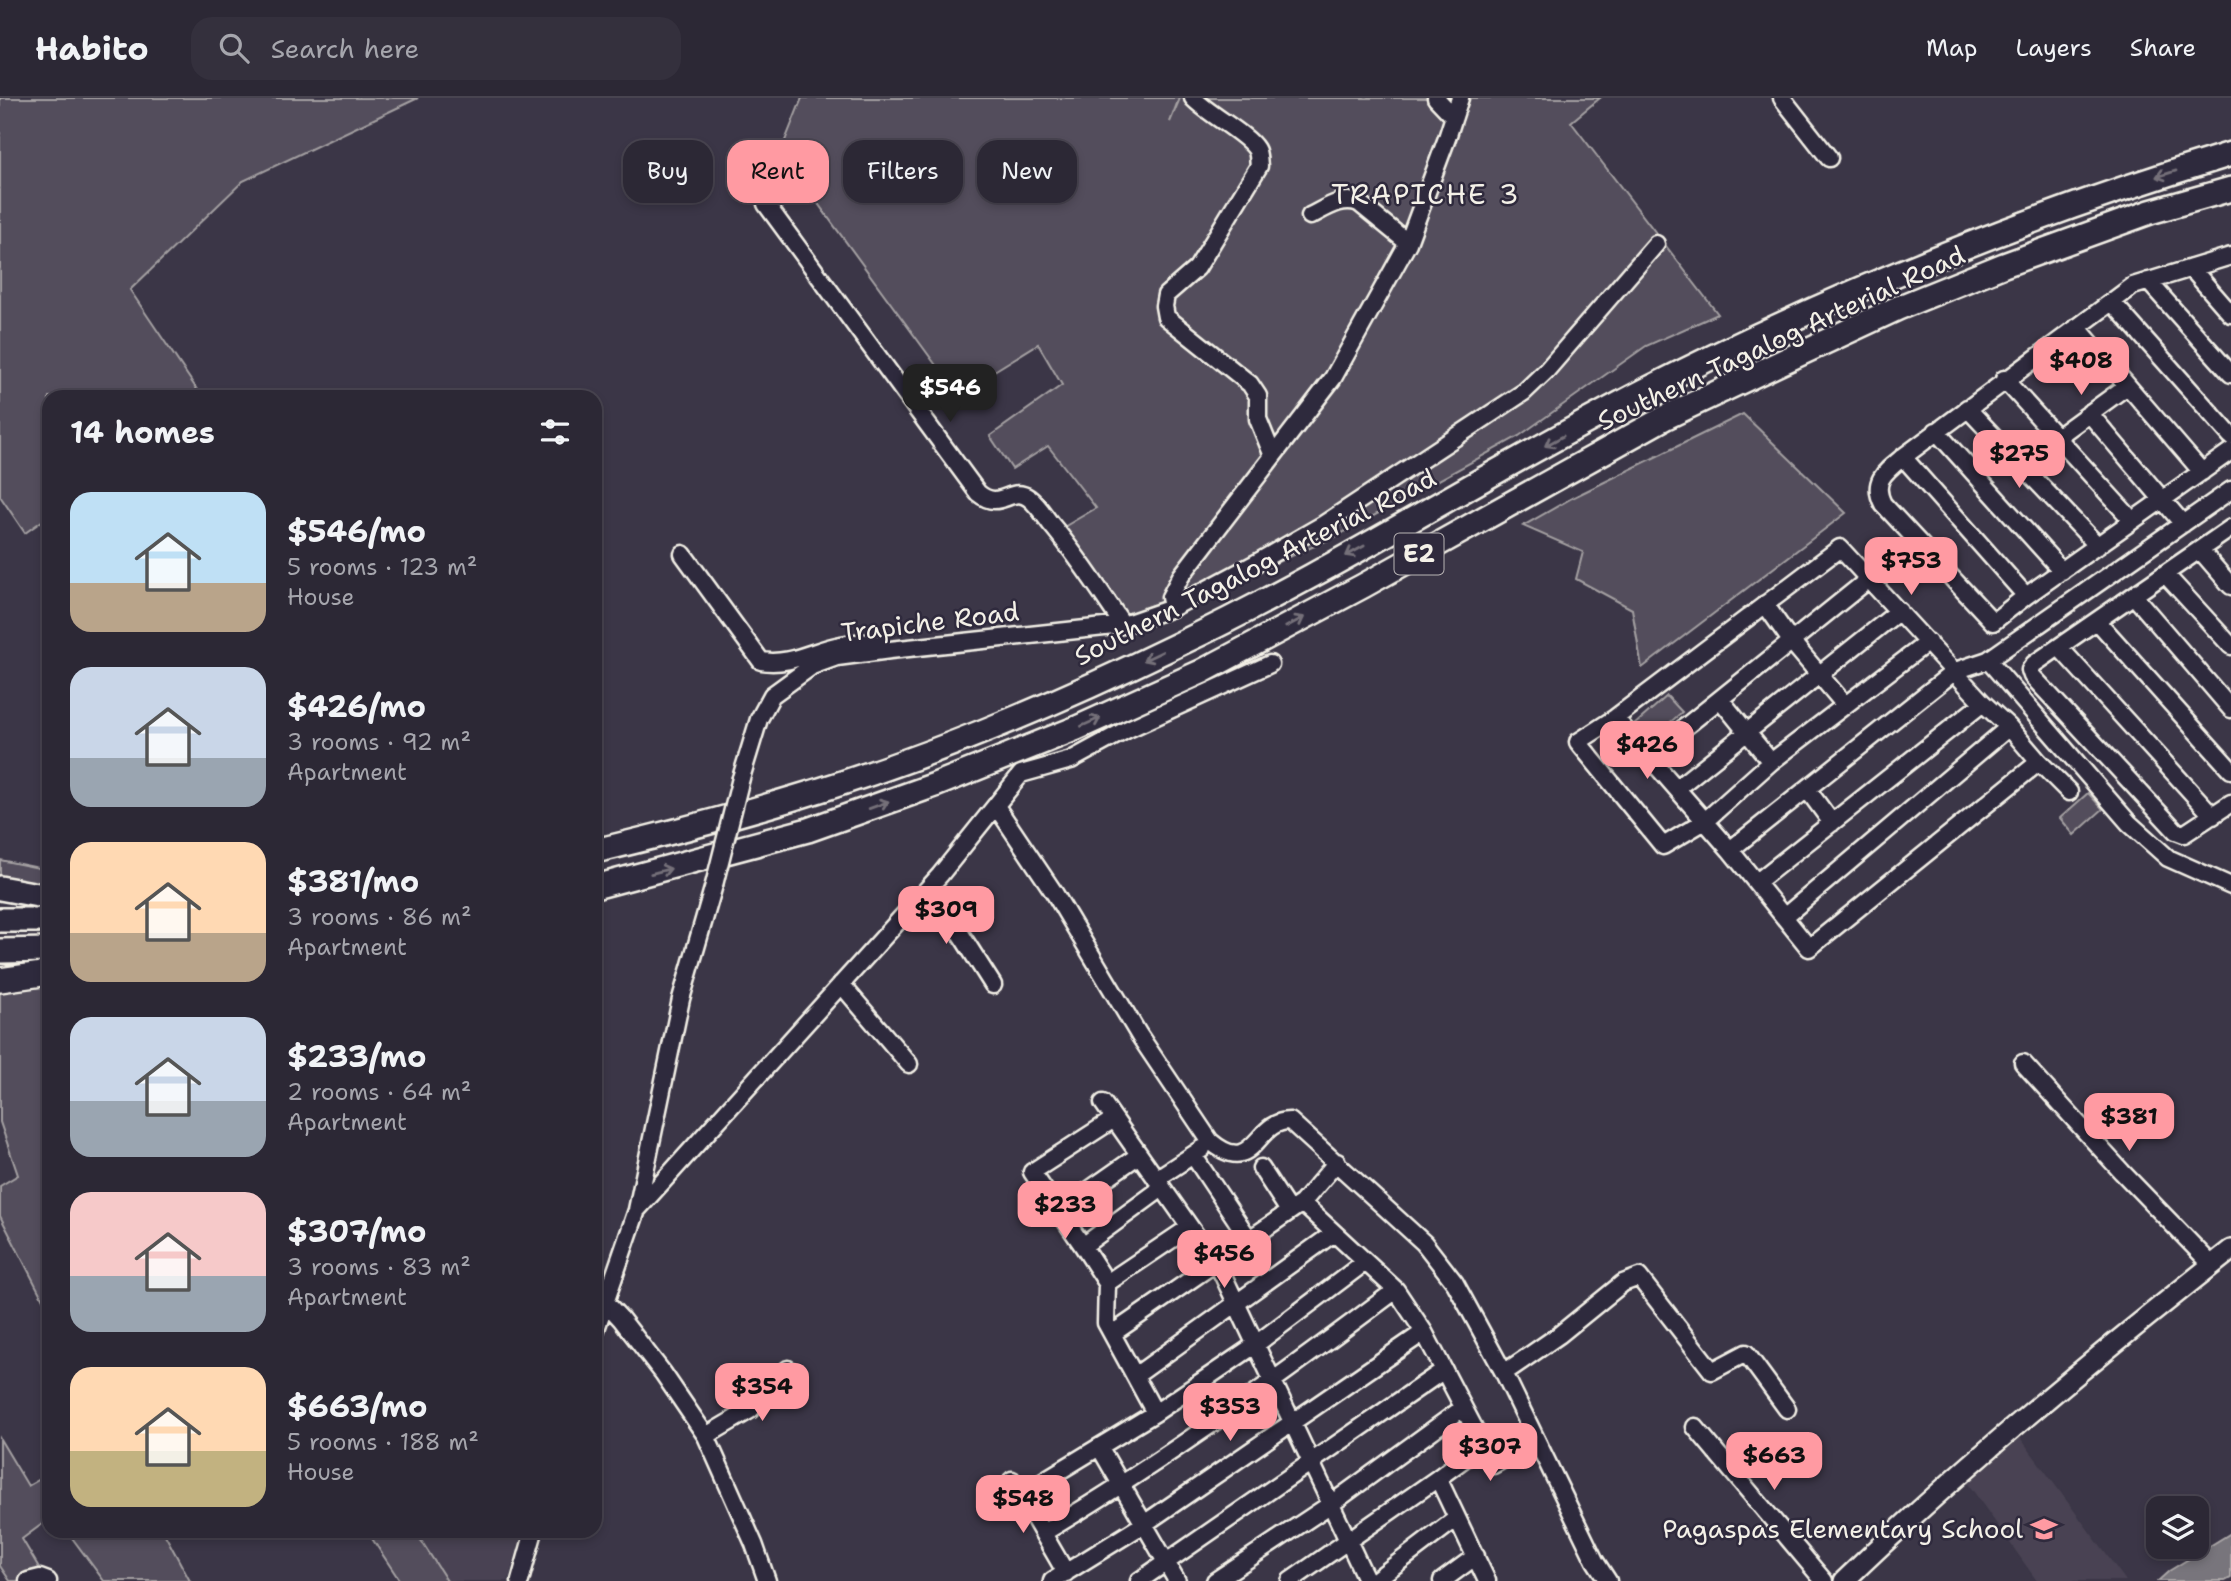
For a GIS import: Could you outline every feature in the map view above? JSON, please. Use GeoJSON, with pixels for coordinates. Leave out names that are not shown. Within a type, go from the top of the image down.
{"type":"FeatureCollection","features":[{"type":"Feature","properties":{"kind":"highway","name":"Southern Tagalog Arterial Road"},"geometry":{"type":"LineString","coordinates":[[602,849],[694,827],[798,797],[924,754],[1060,699],[1180,644],[1348,555],[1650,388],[1765,333],[1996,233],[2149,179],[2231,154]]}},
{"type":"Feature","properties":{"kind":"highway","name":"Southern Tagalog Arterial Road"},"geometry":{"type":"LineString","coordinates":[[602,885],[808,830],[935,785],[1077,728],[1200,672],[1363,586],[1666,417],[1782,362],[1898,308],[2004,265],[2150,212],[2231,189]]}},
{"type":"Feature","properties":{"kind":"highway"},"geometry":{"type":"LineString","coordinates":[[0,888],[42,896]]}},
{"type":"Feature","properties":{"kind":"highway"},"geometry":{"type":"LineString","coordinates":[[0,920],[42,920]]}},
{"type":"Feature","properties":{"kind":"highway"},"geometry":{"type":"LineString","coordinates":[[0,951],[42,950]]}},
{"type":"Feature","properties":{"kind":"highway"},"geometry":{"type":"LineString","coordinates":[[0,980],[42,974]]}},
{"type":"Feature","properties":{"kind":"main road"},"geometry":{"type":"LineString","coordinates":[[1844,1581],[1989,1449],[2138,1323],[2231,1250]]}},
{"type":"Feature","properties":{"kind":"street"},"geometry":{"type":"LineString","coordinates":[[1193,98],[1251,143],[1258,152],[1259,166],[1197,268],[1166,295],[1166,317],[1251,384],[1258,396],[1258,419],[1273,456]]}},
{"type":"Feature","properties":{"kind":"street"},"geometry":{"type":"LineString","coordinates":[[1436,98],[1454,117]]}},
{"type":"Feature","properties":{"kind":"street"},"geometry":{"type":"LineString","coordinates":[[1171,608],[1170,597],[1181,576],[1333,378],[1408,243],[1460,98]]}},
{"type":"Feature","properties":{"kind":"street"},"geometry":{"type":"LineString","coordinates":[[1782,98],[1829,158]]}},
{"type":"Feature","properties":{"kind":"street"},"geometry":{"type":"LineString","coordinates":[[1310,216],[1344,200],[1359,202],[1408,243]]}},
{"type":"Feature","properties":{"kind":"street"},"geometry":{"type":"LineString","coordinates":[[766,204],[978,493],[993,502],[1012,495],[1023,495],[1031,499],[1063,538],[1124,625]]}},
{"type":"Feature","properties":{"kind":"street","name":"Trapiche Road"},"geometry":{"type":"LineString","coordinates":[[602,1291],[637,1210],[681,999],[741,778],[760,719],[772,695],[811,666],[837,657],[1124,625],[1171,608],[1324,524],[1524,393],[1656,244]]}},
{"type":"Feature","properties":{"kind":"street"},"geometry":{"type":"LineString","coordinates":[[2009,645],[1993,622],[1883,504],[1878,495],[1878,484],[1886,471],[1936,431],[2133,286],[2231,256]]}},
{"type":"Feature","properties":{"kind":"street"},"geometry":{"type":"LineString","coordinates":[[2191,268],[2231,314]]}},
{"type":"Feature","properties":{"kind":"street"},"geometry":{"type":"LineString","coordinates":[[2148,281],[2231,374]]}},
{"type":"Feature","properties":{"kind":"street"},"geometry":{"type":"LineString","coordinates":[[2112,302],[2231,436]]}},
{"type":"Feature","properties":{"kind":"street"},"geometry":{"type":"LineString","coordinates":[[2077,327],[2202,471]]}},
{"type":"Feature","properties":{"kind":"street"},"geometry":{"type":"LineString","coordinates":[[2004,379],[2132,520]]}},
{"type":"Feature","properties":{"kind":"street"},"geometry":{"type":"LineString","coordinates":[[2057,437],[2127,386]]}},
{"type":"Feature","properties":{"kind":"street"},"geometry":{"type":"LineString","coordinates":[[1967,408],[2098,546]]}},
{"type":"Feature","properties":{"kind":"street"},"geometry":{"type":"LineString","coordinates":[[2089,413],[2183,524]]}},
{"type":"Feature","properties":{"kind":"street"},"geometry":{"type":"LineString","coordinates":[[1936,431],[2062,570]]}},
{"type":"Feature","properties":{"kind":"street"},"geometry":{"type":"LineString","coordinates":[[1993,622],[2231,451]]}},
{"type":"Feature","properties":{"kind":"street"},"geometry":{"type":"LineString","coordinates":[[1903,457],[2026,596]]}},
{"type":"Feature","properties":{"kind":"street"},"geometry":{"type":"LineString","coordinates":[[1730,850],[1955,671],[1988,660],[2231,491]]}},
{"type":"Feature","properties":{"kind":"street"},"geometry":{"type":"LineString","coordinates":[[2231,528],[2034,664],[2030,670],[2032,676],[2176,831],[2184,834],[2231,803]]}},
{"type":"Feature","properties":{"kind":"street"},"geometry":{"type":"LineString","coordinates":[[1928,642],[1771,762],[1705,821],[1663,846],[1578,742],[1615,718],[1840,548],[1928,642],[1955,671],[1983,703],[2070,792]]}},
{"type":"Feature","properties":{"kind":"street"},"geometry":{"type":"LineString","coordinates":[[2200,550],[2231,586]]}},
{"type":"Feature","properties":{"kind":"street"},"geometry":{"type":"LineString","coordinates":[[683,554],[761,661],[789,661],[840,645],[867,642],[884,644],[890,650]]}},
{"type":"Feature","properties":{"kind":"street"},"geometry":{"type":"LineString","coordinates":[[2165,575],[2231,646]]}},
{"type":"Feature","properties":{"kind":"street"},"geometry":{"type":"LineString","coordinates":[[1649,756],[1869,579]]}},
{"type":"Feature","properties":{"kind":"street"},"geometry":{"type":"LineString","coordinates":[[2134,596],[2231,709]]}},
{"type":"Feature","properties":{"kind":"street"},"geometry":{"type":"LineString","coordinates":[[1765,604],[1791,642],[1845,705]]}},
{"type":"Feature","properties":{"kind":"street"},"geometry":{"type":"LineString","coordinates":[[1677,788],[1899,611]]}},
{"type":"Feature","properties":{"kind":"street"},"geometry":{"type":"LineString","coordinates":[[2098,622],[2231,770]]}},
{"type":"Feature","properties":{"kind":"street"},"geometry":{"type":"LineString","coordinates":[[2060,648],[2213,816]]}},
{"type":"Feature","properties":{"kind":"street"},"geometry":{"type":"LineString","coordinates":[[1988,660],[2129,822],[2168,858],[2231,886]]}},
{"type":"Feature","properties":{"kind":"street"},"geometry":{"type":"LineString","coordinates":[[637,1210],[930,886],[1021,774],[1071,760],[1126,730],[1270,664]]}},
{"type":"Feature","properties":{"kind":"street"},"geometry":{"type":"LineString","coordinates":[[1720,699],[1771,762]]}},
{"type":"Feature","properties":{"kind":"street"},"geometry":{"type":"LineString","coordinates":[[1757,883],[1983,703]]}},
{"type":"Feature","properties":{"kind":"street"},"geometry":{"type":"LineString","coordinates":[[1615,718],[1730,850],[1810,948],[2039,762]]}},
{"type":"Feature","properties":{"kind":"street"},"geometry":{"type":"LineString","coordinates":[[1784,917],[2009,727]]}},
{"type":"Feature","properties":{"kind":"street"},"geometry":{"type":"LineString","coordinates":[[1807,789],[1832,823]]}},
{"type":"Feature","properties":{"kind":"street"},"geometry":{"type":"LineString","coordinates":[[996,806],[1055,894],[1139,1035],[1210,1140],[1225,1152],[1241,1154],[1279,1123],[1290,1121],[1424,1243],[1455,1283],[1504,1373],[1595,1561],[1608,1581]]}},
{"type":"Feature","properties":{"kind":"street"},"geometry":{"type":"LineString","coordinates":[[930,886],[993,985]]}},
{"type":"Feature","properties":{"kind":"street"},"geometry":{"type":"LineString","coordinates":[[841,984],[909,1064]]}},
{"type":"Feature","properties":{"kind":"street"},"geometry":{"type":"LineString","coordinates":[[2022,1063],[2122,1172],[2213,1265]]}},
{"type":"Feature","properties":{"kind":"street"},"geometry":{"type":"LineString","coordinates":[[1103,1103],[1215,1262],[1367,1581]]}},
{"type":"Feature","properties":{"kind":"street"},"geometry":{"type":"LineString","coordinates":[[1114,1119],[1032,1172],[1107,1283],[1106,1324],[1155,1413]]}},
{"type":"Feature","properties":{"kind":"street"},"geometry":{"type":"LineString","coordinates":[[1083,1246],[1198,1152],[1249,1239]]}},
{"type":"Feature","properties":{"kind":"street"},"geometry":{"type":"LineString","coordinates":[[1059,1211],[1139,1155]]}},
{"type":"Feature","properties":{"kind":"street"},"geometry":{"type":"LineString","coordinates":[[1112,1334],[1296,1207],[1337,1162]]}},
{"type":"Feature","properties":{"kind":"street"},"geometry":{"type":"LineString","coordinates":[[1261,1168],[1296,1207],[1334,1233],[1396,1290],[1424,1332],[1493,1465],[1517,1452]]}},
{"type":"Feature","properties":{"kind":"street"},"geometry":{"type":"LineString","coordinates":[[1107,1283],[1190,1227]]}},
{"type":"Feature","properties":{"kind":"street"},"geometry":{"type":"LineString","coordinates":[[1135,1376],[1334,1233]]}},
{"type":"Feature","properties":{"kind":"street"},"geometry":{"type":"LineString","coordinates":[[1020,1495],[1155,1413],[1255,1345],[1365,1262]]}},
{"type":"Feature","properties":{"kind":"street"},"geometry":{"type":"LineString","coordinates":[[1504,1373],[1559,1335],[1623,1283],[1639,1277],[1712,1371],[1746,1353],[1787,1409]]}},
{"type":"Feature","properties":{"kind":"street"},"geometry":{"type":"LineString","coordinates":[[1043,1532],[1122,1486],[1273,1382],[1396,1290]]}},
{"type":"Feature","properties":{"kind":"street"},"geometry":{"type":"LineString","coordinates":[[602,1298],[663,1373],[706,1436],[754,1544],[767,1581]]}},
{"type":"Feature","properties":{"kind":"street"},"geometry":{"type":"LineString","coordinates":[[1012,1480],[1043,1532],[1059,1577],[1144,1524],[1424,1332]]}},
{"type":"Feature","properties":{"kind":"street"},"geometry":{"type":"LineString","coordinates":[[706,1436],[750,1410],[788,1369]]}},
{"type":"Feature","properties":{"kind":"street"},"geometry":{"type":"LineString","coordinates":[[1139,1581],[1444,1370]]}},
{"type":"Feature","properties":{"kind":"street"},"geometry":{"type":"LineString","coordinates":[[1215,1581],[1331,1504],[1464,1408]]}},
{"type":"Feature","properties":{"kind":"street"},"geometry":{"type":"LineString","coordinates":[[1695,1427],[1824,1581]]}},
{"type":"Feature","properties":{"kind":"street"},"geometry":{"type":"LineString","coordinates":[[1290,1581],[1349,1542],[1483,1445]]}},
{"type":"Feature","properties":{"kind":"street"},"geometry":{"type":"LineString","coordinates":[[1100,1448],[1177,1581]]}},
{"type":"Feature","properties":{"kind":"street"},"geometry":{"type":"LineString","coordinates":[[1438,1478],[1487,1581]]}},
{"type":"Feature","properties":{"kind":"street"},"geometry":{"type":"LineString","coordinates":[[1374,1581],[1457,1518]]}},
{"type":"Feature","properties":{"kind":"street"},"geometry":{"type":"LineString","coordinates":[[520,1581],[532,1538]]}},
{"type":"Feature","properties":{"kind":"street"},"geometry":{"type":"LineString","coordinates":[[1442,1581],[1476,1556]]}},
{"type":"Feature","properties":{"kind":"street"},"geometry":{"type":"LineString","coordinates":[[28,1581],[40,1578],[48,1581]]}},
{"type":"Feature","properties":{"kind":"shaded area"},"geometry":{"type":"Polygon","coordinates":[[[0,98],[418,98],[243,181],[130,290],[197,390],[42,390],[42,521],[25,533],[0,496],[0,98]]]}},
{"type":"Feature","properties":{"kind":"shaded area"},"geometry":{"type":"Polygon","coordinates":[[[802,98],[1179,98],[1170,122],[1180,98],[1600,98],[1571,122],[1718,314],[1646,346],[1519,436],[1335,537],[1172,608],[1123,625],[1057,531],[1096,508],[1048,446],[1012,469],[990,436],[1062,385],[1038,344],[957,394],[818,203],[829,203],[829,140],[785,140],[802,98]]]}},
{"type":"Feature","properties":{"kind":"shaded area"},"geometry":{"type":"Polygon","coordinates":[[[1743,414],[1846,513],[1642,668],[1632,609],[1576,579],[1583,552],[1523,526],[1572,498],[1743,414]]]}},
{"type":"Feature","properties":{"kind":"shaded area"},"geometry":{"type":"Polygon","coordinates":[[[1667,696],[1682,712],[1648,742],[1634,725],[1667,696]]]}},
{"type":"Feature","properties":{"kind":"shaded area"},"geometry":{"type":"Polygon","coordinates":[[[2088,793],[2103,809],[2074,835],[2060,818],[2088,793]]]}},
{"type":"Feature","properties":{"kind":"shaded area"},"geometry":{"type":"Polygon","coordinates":[[[0,860],[42,869],[42,888],[0,879],[0,860]]]}},
{"type":"Feature","properties":{"kind":"shaded area"},"geometry":{"type":"Polygon","coordinates":[[[42,983],[42,1297],[0,1216],[0,1186],[18,1175],[0,1122],[0,991],[42,983]]]}},
{"type":"Feature","properties":{"kind":"shaded area","name":"Pagaspas Elementary School"},"geometry":{"type":"Polygon","coordinates":[[[2016,1432],[2126,1581],[2037,1581],[1964,1478],[2016,1432]]]}},
{"type":"Feature","properties":{"kind":"shaded area"},"geometry":{"type":"Polygon","coordinates":[[[0,1439],[28,1486],[42,1478],[42,1524],[22,1539],[47,1581],[10,1581],[0,1566],[0,1439]]]}},
{"type":"Feature","properties":{"kind":"shaded area"},"geometry":{"type":"Polygon","coordinates":[[[2231,1533],[2231,1578],[2225,1581],[2158,1581],[2189,1559],[2209,1559],[2209,1546],[2231,1533]]]}},
{"type":"Feature","properties":{"kind":"shaded area"},"geometry":{"type":"Polygon","coordinates":[[[72,1538],[167,1538],[190,1581],[104,1581],[72,1538]]]}},
{"type":"Feature","properties":{"kind":"shaded area"},"geometry":{"type":"Polygon","coordinates":[[[372,1538],[419,1538],[447,1581],[400,1581],[372,1538]]]}},
{"type":"Feature","properties":{"kind":"shaded area"},"geometry":{"type":"Polygon","coordinates":[[[419,1538],[521,1538],[508,1581],[447,1581],[419,1538]]]}},
{"type":"Feature","properties":{"kind":"place","name":"Pagaspas Elementary School"},"geometry":{"type":"Point","coordinates":[2044,1529]}},
{"type":"Feature","properties":{"kind":"district","name":"TRAPICHE 3"},"geometry":{"type":"Point","coordinates":[1426,194]}}]}
